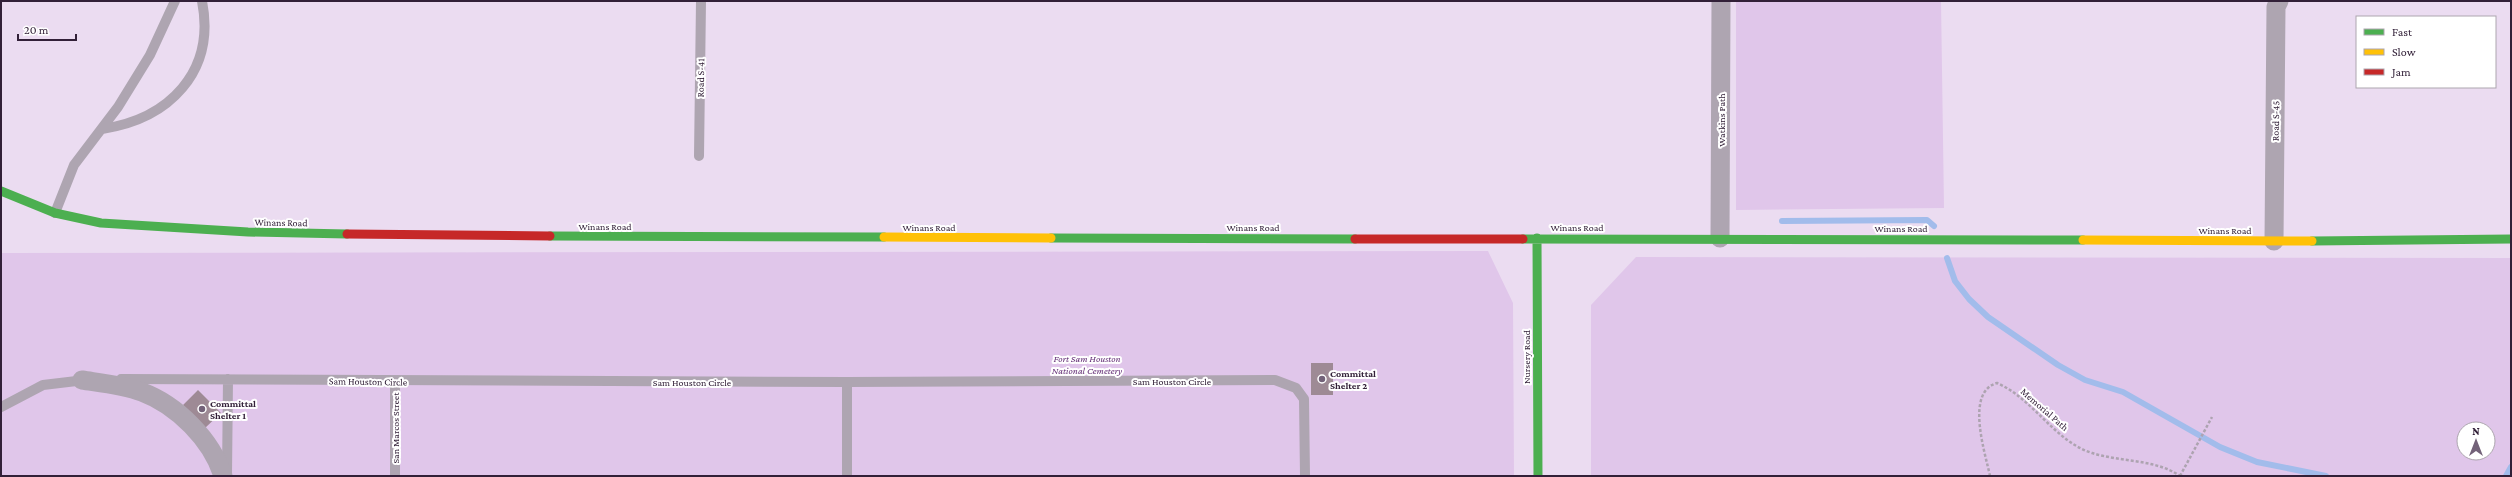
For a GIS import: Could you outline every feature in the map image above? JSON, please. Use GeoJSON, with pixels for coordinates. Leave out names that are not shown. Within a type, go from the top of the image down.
{"type":"FeatureCollection","features":[{"type":"Feature","properties":{"kind":"street","name":"Watkins Path"},"geometry":{"type":"LineString","coordinates":[[1720,238],[1721,1]]}},
{"type":"Feature","properties":{"kind":"street","name":"Road S-45"},"geometry":{"type":"LineString","coordinates":[[2274,241],[2276,7],[2279,1]]}},
{"type":"Feature","properties":{"kind":"street","name":"Winans Road"},"geometry":{"type":"LineString","coordinates":[[1,191],[55,213],[101,223],[163,228],[435,236],[1720,238],[2274,241],[2511,239]]}},
{"type":"Feature","properties":{"kind":"street","name":"Nursery Road"},"geometry":{"type":"LineString","coordinates":[[1537,238],[1538,476]]}},
{"type":"Feature","properties":{"kind":"street"},"geometry":{"type":"LineString","coordinates":[[82,380],[142,392],[172,409],[210,448],[223,476]]}},
{"type":"Feature","properties":{"kind":"lane"},"geometry":{"type":"LineString","coordinates":[[55,213],[74,165],[102,129],[150,55],[176,1]]}},
{"type":"Feature","properties":{"kind":"lane"},"geometry":{"type":"LineString","coordinates":[[102,129],[122,126],[154,113],[181,91],[199,62],[201,56],[205,17],[202,1]]}},
{"type":"Feature","properties":{"kind":"lane","name":"Road S-41"},"geometry":{"type":"LineString","coordinates":[[699,156],[701,1]]}},
{"type":"Feature","properties":{"kind":"lane"},"geometry":{"type":"LineString","coordinates":[[227,476],[228,379]]}},
{"type":"Feature","properties":{"kind":"lane","name":"Sam Houston Circle"},"geometry":{"type":"LineString","coordinates":[[1,407],[44,386],[82,380],[228,379],[847,382],[1282,381],[1296,388],[1305,404],[1306,476]]}},
{"type":"Feature","properties":{"kind":"lane","name":"San Marcos Street"},"geometry":{"type":"LineString","coordinates":[[395,381],[395,476]]}},
{"type":"Feature","properties":{"kind":"lane"},"geometry":{"type":"LineString","coordinates":[[847,382],[847,476]]}},
{"type":"Feature","properties":{"kind":"path","name":"Memorial Path"},"geometry":{"type":"LineString","coordinates":[[1990,476],[1979,414],[1979,400],[1990,385],[1997,383],[2008,387],[2073,444],[2092,453],[2173,471],[2180,476]]}},
{"type":"Feature","properties":{"kind":"path"},"geometry":{"type":"LineString","coordinates":[[2180,476],[2212,417]]}},
{"type":"Feature","properties":{"kind":"green space"},"geometry":{"type":"Polygon","coordinates":[[[1736,1],[1941,1],[1944,208],[1736,210],[1736,1]]]}},
{"type":"Feature","properties":{"kind":"green space","name":"Fort Sam Houston National Cemetery"},"geometry":{"type":"Polygon","coordinates":[[[1488,251],[1513,303],[1514,476],[1,476],[1,253],[1488,251]]]}},
{"type":"Feature","properties":{"kind":"green space"},"geometry":{"type":"Polygon","coordinates":[[[1636,257],[2511,258],[2511,476],[1591,476],[1591,305],[1636,257]]]}},
{"type":"Feature","properties":{"kind":"building","name":"Committal Shelter 2"},"geometry":{"type":"Polygon","coordinates":[[[1311,363],[1333,363],[1333,395],[1311,395],[1311,363]]]}},
{"type":"Feature","properties":{"kind":"building","name":"Committal Shelter 1"},"geometry":{"type":"Polygon","coordinates":[[[198,390],[221,413],[205,428],[183,405],[198,390]]]}},
{"type":"Feature","properties":{"kind":"waterway"},"geometry":{"type":"LineString","coordinates":[[1782,221],[1927,220],[1934,226]]}},
{"type":"Feature","properties":{"kind":"waterway"},"geometry":{"type":"LineString","coordinates":[[1947,258],[1955,281],[1969,299],[1988,317],[2058,365],[2085,380],[2123,392],[2220,447],[2257,462],[2326,476]]}},
{"type":"Feature","properties":{"kind":"waterway"},"geometry":{"type":"LineString","coordinates":[[2506,476],[2511,467]]}},
{"type":"Feature","properties":{"kind":"traffic: fast"},"geometry":{"type":"LineString","coordinates":[[1,191],[55,213],[101,223],[248,232],[347,234]]}},
{"type":"Feature","properties":{"kind":"traffic: fast"},"geometry":{"type":"LineString","coordinates":[[550,236],[884,237]]}},
{"type":"Feature","properties":{"kind":"traffic: fast"},"geometry":{"type":"LineString","coordinates":[[1051,238],[1355,239]]}},
{"type":"Feature","properties":{"kind":"traffic: fast"},"geometry":{"type":"LineString","coordinates":[[1537,238],[1538,476]]}},
{"type":"Feature","properties":{"kind":"traffic: fast"},"geometry":{"type":"LineString","coordinates":[[1523,239],[2083,240]]}},
{"type":"Feature","properties":{"kind":"traffic: fast"},"geometry":{"type":"LineString","coordinates":[[2312,241],[2511,239]]}},
{"type":"Feature","properties":{"kind":"traffic: slow"},"geometry":{"type":"LineString","coordinates":[[884,237],[1051,238]]}},
{"type":"Feature","properties":{"kind":"traffic: slow"},"geometry":{"type":"LineString","coordinates":[[2083,240],[2312,241]]}},
{"type":"Feature","properties":{"kind":"traffic: jam"},"geometry":{"type":"LineString","coordinates":[[347,234],[550,236]]}},
{"type":"Feature","properties":{"kind":"traffic: jam"},"geometry":{"type":"LineString","coordinates":[[1355,239],[1523,239]]}},
{"type":"Feature","properties":{"kind":"place","name":"Committal Shelter 2"},"geometry":{"type":"Point","coordinates":[1322,379]}},
{"type":"Feature","properties":{"kind":"place","name":"Committal Shelter 1"},"geometry":{"type":"Point","coordinates":[202,409]}}]}
